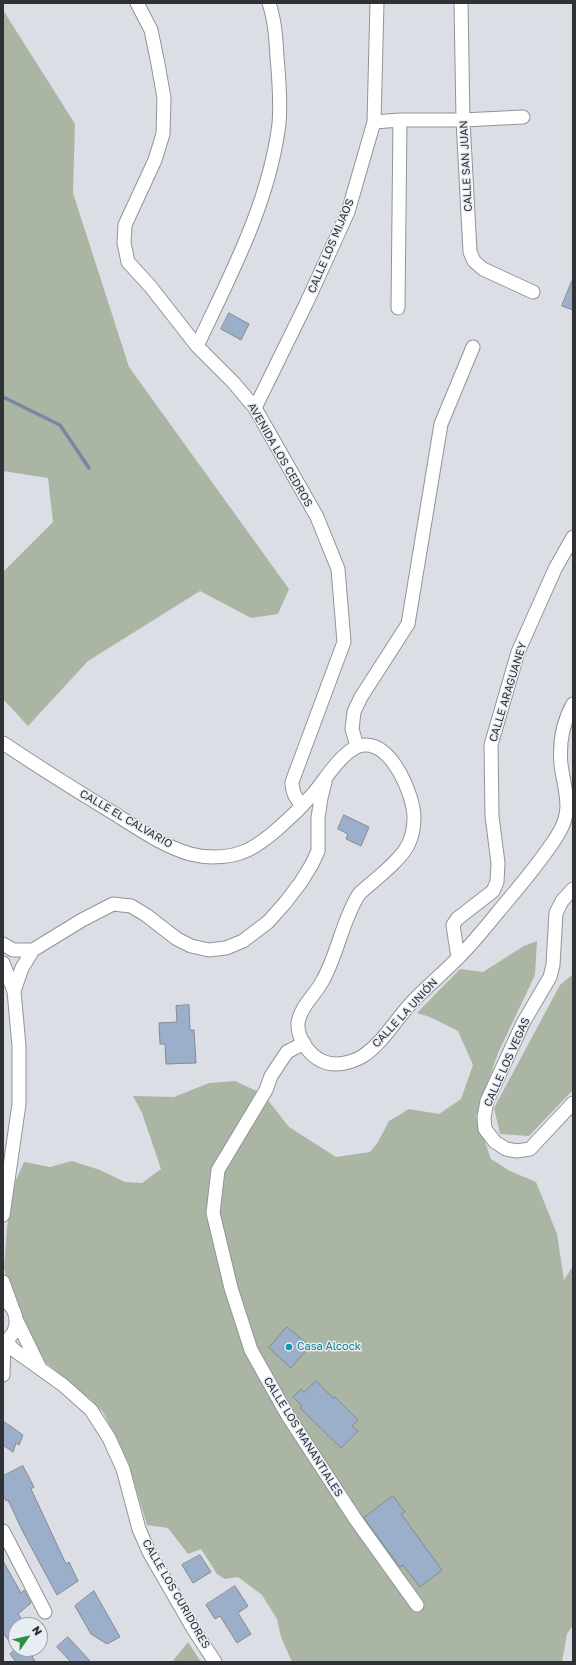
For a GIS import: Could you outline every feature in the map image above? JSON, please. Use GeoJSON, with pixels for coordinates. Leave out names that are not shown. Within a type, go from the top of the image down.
{"type":"FeatureCollection","features":[{"type":"Feature","properties":{"kind":"street","name":"AVENIDA LOS CEDROS"},"geometry":{"type":"LineString","coordinates":[[137,3],[151,30],[158,64],[164,98],[163,134],[155,160],[125,225],[124,244],[128,262],[150,286],[197,346],[233,382],[255,408],[317,517],[338,569],[344,642],[335,650],[292,782],[294,796],[302,806]]}},
{"type":"Feature","properties":{"kind":"street"},"geometry":{"type":"LineString","coordinates":[[197,346],[248,237],[271,167],[279,122],[279,76],[274,18],[269,3]]}},
{"type":"Feature","properties":{"kind":"street","name":"CALLE LOS MIJAOS"},"geometry":{"type":"LineString","coordinates":[[255,408],[307,302],[348,212],[374,122],[377,3]]}},
{"type":"Feature","properties":{"kind":"street","name":"CALLE SAN JUAN"},"geometry":{"type":"LineString","coordinates":[[461,3],[463,120],[470,252],[474,261],[483,269],[533,292]]}},
{"type":"Feature","properties":{"kind":"street"},"geometry":{"type":"LineString","coordinates":[[374,122],[523,117]]}},
{"type":"Feature","properties":{"kind":"street"},"geometry":{"type":"LineString","coordinates":[[398,308],[400,120]]}},
{"type":"Feature","properties":{"kind":"street"},"geometry":{"type":"LineString","coordinates":[[14,991],[22,968],[33,950],[82,920],[114,904],[131,906],[191,946],[209,950],[226,948],[243,941],[268,922],[286,903],[301,882],[318,851],[318,818],[323,788],[327,777],[344,756],[357,746],[352,729],[354,712],[361,697],[408,624],[441,424],[473,347]]}},
{"type":"Feature","properties":{"kind":"street","name":"CALLE ARAGUANEY"},"geometry":{"type":"LineString","coordinates":[[458,958],[453,925],[457,919],[471,910],[493,891],[497,882],[498,863],[492,816],[491,746],[518,652],[555,569],[573,537]]}},
{"type":"Feature","properties":{"kind":"street","name":"CALLE LA UNIÓN"},"geometry":{"type":"LineString","coordinates":[[357,746],[372,745],[378,748],[396,766],[410,796],[414,824],[411,839],[403,852],[359,894],[346,919],[332,963],[320,987],[303,1009],[300,1017],[298,1024],[299,1034],[304,1043],[317,1058],[326,1063],[334,1064],[343,1063],[362,1057],[381,1040],[414,1000],[458,958],[525,879],[558,835],[564,824],[568,800],[561,764],[561,744],[563,729],[573,704]]}},
{"type":"Feature","properties":{"kind":"street","name":"CALLE EL CALVARIO"},"geometry":{"type":"LineString","coordinates":[[3,743],[148,835],[177,849],[200,856],[230,856],[251,849],[264,840],[302,806],[327,777]]}},
{"type":"Feature","properties":{"kind":"street"},"geometry":{"type":"LineString","coordinates":[[302,806],[308,806],[314,811],[318,818]]}},
{"type":"Feature","properties":{"kind":"street","name":"CALLE LOS VEGAS"},"geometry":{"type":"LineString","coordinates":[[573,889],[562,901],[556,913],[553,965],[550,977],[523,1024],[487,1102],[484,1118],[485,1129],[495,1142],[506,1149],[517,1151],[530,1149],[573,1103]]}},
{"type":"Feature","properties":{"kind":"street"},"geometry":{"type":"LineString","coordinates":[[3,944],[13,950],[33,950]]}},
{"type":"Feature","properties":{"kind":"street"},"geometry":{"type":"LineString","coordinates":[[3,963],[14,991],[20,1046],[19,1104],[3,1215]]}},
{"type":"Feature","properties":{"kind":"street","name":"CALLE LOS MANANTIALES"},"geometry":{"type":"LineString","coordinates":[[304,1043],[288,1052],[271,1076],[266,1090],[218,1170],[212,1213],[231,1288],[251,1350],[288,1416],[329,1480],[417,1605]]}},
{"type":"Feature","properties":{"kind":"street"},"geometry":{"type":"LineString","coordinates":[[3,1282],[7,1303],[16,1313],[17,1321],[40,1368]]}},
{"type":"Feature","properties":{"kind":"street"},"geometry":{"type":"LineString","coordinates":[[3,1376],[4,1341],[12,1336],[17,1321]]}},
{"type":"Feature","properties":{"kind":"street","name":"CALLE LOS CURIDORES"},"geometry":{"type":"LineString","coordinates":[[4,1341],[14,1350],[63,1385],[91,1410],[109,1438],[123,1469],[139,1528],[149,1552],[194,1630],[215,1662]]}},
{"type":"Feature","properties":{"kind":"street"},"geometry":{"type":"LineString","coordinates":[[3,1531],[45,1612]]}},
{"type":"Feature","properties":{"kind":"green space"},"geometry":{"type":"Polygon","coordinates":[[[3,10],[75,124],[73,193],[129,367],[289,589],[278,614],[251,618],[200,591],[88,661],[28,726],[3,699],[3,572],[53,522],[48,478],[3,471],[3,10]]]}},
{"type":"Feature","properties":{"kind":"green space"},"geometry":{"type":"Polygon","coordinates":[[[537,941],[535,975],[498,1053],[476,1116],[491,1159],[510,1171],[536,1182],[557,1234],[564,1280],[573,1266],[573,1625],[567,1634],[562,1662],[292,1662],[281,1637],[277,1619],[262,1595],[238,1577],[225,1579],[217,1574],[201,1549],[188,1554],[168,1528],[147,1525],[133,1479],[120,1446],[103,1412],[90,1399],[44,1361],[25,1332],[9,1289],[4,1268],[7,1227],[16,1180],[24,1162],[50,1167],[72,1161],[100,1170],[125,1182],[142,1183],[161,1169],[142,1113],[133,1096],[174,1097],[209,1083],[235,1081],[263,1094],[289,1127],[336,1157],[370,1152],[378,1142],[389,1121],[409,1109],[439,1114],[461,1099],[473,1065],[458,1031],[430,1017],[417,1013],[460,969],[483,972],[524,946],[537,941]]]}},
{"type":"Feature","properties":{"kind":"green space"},"geometry":{"type":"Polygon","coordinates":[[[573,974],[573,1090],[529,1136],[500,1134],[494,1108],[560,985],[573,974]]]}},
{"type":"Feature","properties":{"kind":"green space"},"geometry":{"type":"Polygon","coordinates":[[[188,1642],[201,1662],[172,1662],[188,1642]]]}},
{"type":"Feature","properties":{"kind":"building"},"geometry":{"type":"Polygon","coordinates":[[[573,281],[573,310],[562,306],[573,281]]]}},
{"type":"Feature","properties":{"kind":"building"},"geometry":{"type":"Polygon","coordinates":[[[229,313],[249,324],[241,340],[221,329],[229,313]]]}},
{"type":"Feature","properties":{"kind":"building"},"geometry":{"type":"Polygon","coordinates":[[[344,815],[369,827],[361,846],[346,839],[348,834],[338,829],[344,815]]]}},
{"type":"Feature","properties":{"kind":"building"},"geometry":{"type":"Polygon","coordinates":[[[189,1005],[190,1030],[194,1030],[196,1063],[166,1064],[165,1044],[160,1044],[159,1023],[177,1022],[176,1006],[189,1005]]]}},
{"type":"Feature","properties":{"kind":"building","name":"Casa Alcock"},"geometry":{"type":"Polygon","coordinates":[[[287,1327],[310,1346],[291,1368],[269,1348],[287,1327]]]}},
{"type":"Feature","properties":{"kind":"building"},"geometry":{"type":"Polygon","coordinates":[[[316,1381],[333,1398],[335,1397],[358,1420],[352,1426],[358,1431],[341,1448],[300,1408],[302,1406],[293,1397],[301,1389],[304,1392],[316,1381]]]}},
{"type":"Feature","properties":{"kind":"building"},"geometry":{"type":"Polygon","coordinates":[[[3,1421],[23,1435],[19,1445],[16,1443],[13,1452],[3,1445],[3,1421]]]}},
{"type":"Feature","properties":{"kind":"building"},"geometry":{"type":"Polygon","coordinates":[[[23,1466],[34,1487],[31,1489],[66,1564],[69,1562],[78,1581],[57,1595],[23,1532],[8,1500],[6,1501],[3,1495],[3,1476],[23,1466]]]}},
{"type":"Feature","properties":{"kind":"building"},"geometry":{"type":"Polygon","coordinates":[[[393,1496],[405,1512],[401,1514],[442,1570],[420,1587],[403,1565],[400,1567],[364,1518],[393,1496]]]}},
{"type":"Feature","properties":{"kind":"building"},"geometry":{"type":"Polygon","coordinates":[[[200,1555],[211,1572],[193,1583],[182,1565],[200,1555]]]}},
{"type":"Feature","properties":{"kind":"building"},"geometry":{"type":"Polygon","coordinates":[[[3,1561],[21,1593],[24,1590],[31,1603],[18,1614],[20,1617],[8,1617],[8,1640],[3,1633],[3,1561]]]}},
{"type":"Feature","properties":{"kind":"building"},"geometry":{"type":"Polygon","coordinates":[[[235,1586],[248,1606],[238,1613],[251,1634],[237,1643],[220,1616],[215,1619],[206,1605],[235,1586]]]}},
{"type":"Feature","properties":{"kind":"building"},"geometry":{"type":"Polygon","coordinates":[[[94,1591],[120,1637],[107,1644],[91,1634],[75,1606],[94,1591]]]}},
{"type":"Feature","properties":{"kind":"building"},"geometry":{"type":"Polygon","coordinates":[[[68,1637],[91,1662],[71,1662],[57,1647],[68,1637]]]}},
{"type":"Feature","properties":{"kind":"building"},"geometry":{"type":"Polygon","coordinates":[[[12,1657],[32,1657],[36,1662],[16,1662],[12,1657]]]}},
{"type":"Feature","properties":{"kind":"waterway"},"geometry":{"type":"LineString","coordinates":[[3,397],[60,425],[89,468]]}},
{"type":"Feature","properties":{"kind":"place","name":"Casa Alcock"},"geometry":{"type":"Point","coordinates":[289,1347]}}]}
